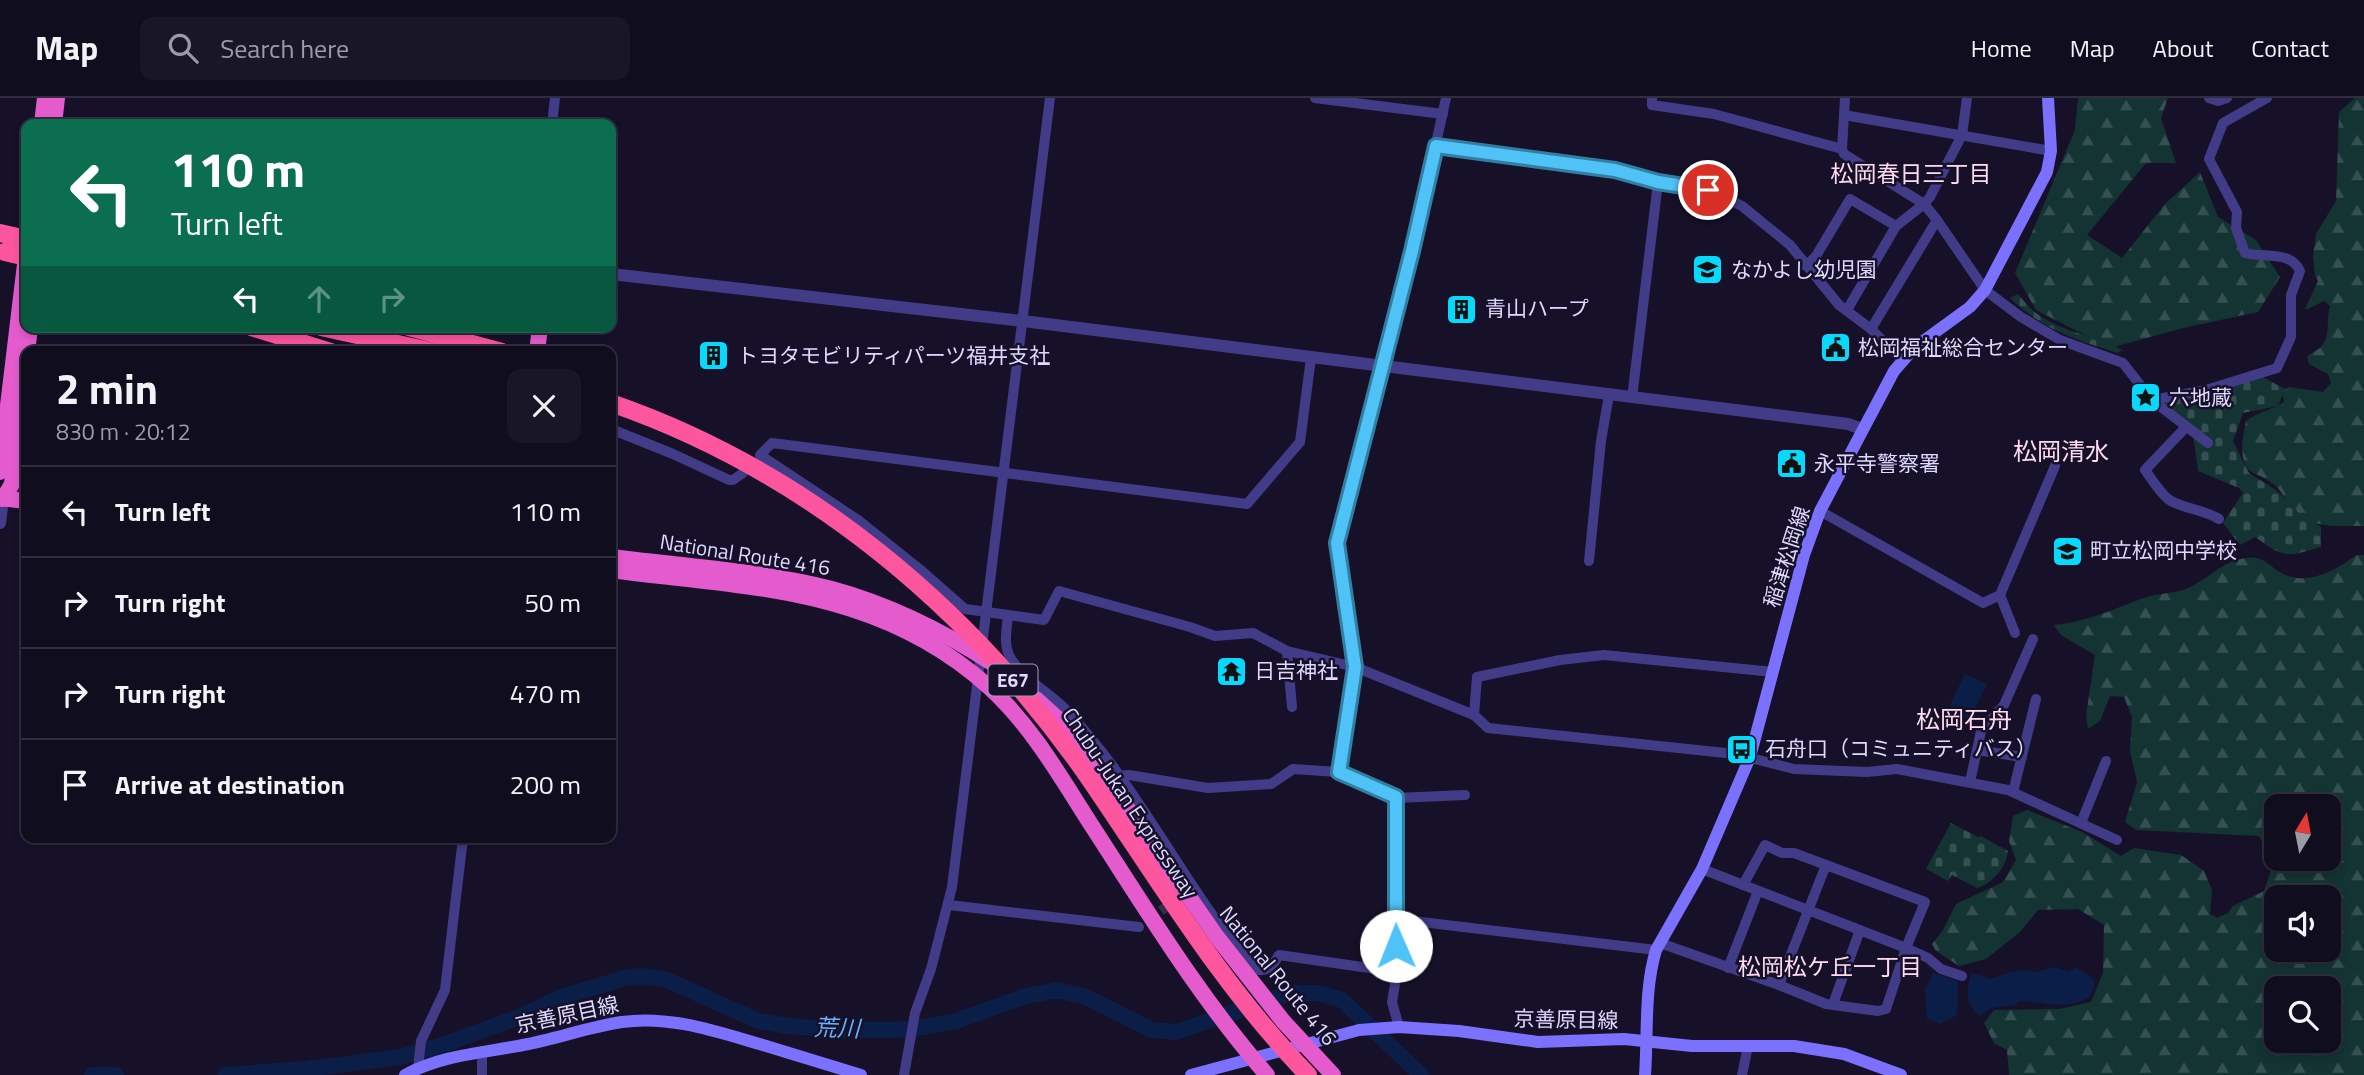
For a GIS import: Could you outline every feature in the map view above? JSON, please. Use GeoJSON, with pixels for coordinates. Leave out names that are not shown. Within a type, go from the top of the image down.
{"type":"FeatureCollection","features":[{"type":"Feature","properties":{"kind":"highway"},"geometry":{"type":"LineString","coordinates":[[43,119],[45,98]]}},
{"type":"Feature","properties":{"kind":"highway"},"geometry":{"type":"LineString","coordinates":[[55,119],[57,98]]}},
{"type":"Feature","properties":{"kind":"highway"},"geometry":{"type":"LineString","coordinates":[[6,487],[21,314]]}},
{"type":"Feature","properties":{"kind":"highway"},"geometry":{"type":"LineString","coordinates":[[270,333],[312,346]]}},
{"type":"Feature","properties":{"kind":"highway"},"geometry":{"type":"LineString","coordinates":[[348,333],[407,346]]}},
{"type":"Feature","properties":{"kind":"highway"},"geometry":{"type":"LineString","coordinates":[[375,333],[420,346]]}},
{"type":"Feature","properties":{"kind":"highway"},"geometry":{"type":"LineString","coordinates":[[431,333],[480,346]]}},
{"type":"Feature","properties":{"kind":"highway"},"geometry":{"type":"LineString","coordinates":[[6,487],[21,390]]}},
{"type":"Feature","properties":{"kind":"highway","name":"Chubu-Jukan Expressway"},"geometry":{"type":"LineString","coordinates":[[616,405],[686,433],[785,485],[878,550],[936,600],[991,655],[1040,713],[1088,777],[1224,977],[1265,1029],[1308,1075]]}},
{"type":"Feature","properties":{"kind":"highway"},"geometry":{"type":"LineString","coordinates":[[6,487],[21,498]]}},
{"type":"Feature","properties":{"kind":"highway","name":"National Route 416"},"geometry":{"type":"LineString","coordinates":[[616,558],[758,576],[833,590],[892,611],[980,655],[1044,706],[1089,753],[1203,918],[1275,1011],[1334,1075]]}},
{"type":"Feature","properties":{"kind":"highway","name":"National Route 416"},"geometry":{"type":"LineString","coordinates":[[616,571],[786,592],[853,609],[917,637],[977,677],[1001,700],[1044,752],[1212,1007],[1267,1075]]}},
{"type":"Feature","properties":{"kind":"main road","name":"稲津松岡線"},"geometry":{"type":"LineString","coordinates":[[1645,1075],[1652,963],[1658,947],[1702,869],[1750,757],[1804,555],[1820,511],[1902,359],[1970,306],[1985,290],[2047,172],[2050,151],[2048,98]]}},
{"type":"Feature","properties":{"kind":"main road","name":"京善原目線"},"geometry":{"type":"LineString","coordinates":[[405,1075],[417,1065],[459,1055],[524,1045],[623,1022],[672,1022],[726,1034],[860,1075]]}},
{"type":"Feature","properties":{"kind":"main road","name":"京善原目線"},"geometry":{"type":"LineString","coordinates":[[1191,1075],[1359,1030],[1399,1027],[1459,1031],[1538,1042],[1624,1039],[1692,1046],[1794,1046],[1821,1049],[1868,1069],[1901,1075]]}},
{"type":"Feature","properties":{"kind":"street"},"geometry":{"type":"LineString","coordinates":[[553,119],[555,98]]}},
{"type":"Feature","properties":{"kind":"street"},"geometry":{"type":"LineString","coordinates":[[904,1075],[915,1013],[949,905],[1050,98]]}},
{"type":"Feature","properties":{"kind":"street"},"geometry":{"type":"LineString","coordinates":[[1315,98],[1443,114]]}},
{"type":"Feature","properties":{"kind":"street"},"geometry":{"type":"LineString","coordinates":[[1339,772],[1355,667],[1337,544],[1412,251],[1446,98]]}},
{"type":"Feature","properties":{"kind":"street"},"geometry":{"type":"LineString","coordinates":[[1652,98],[1652,105],[1714,114],[1842,149]]}},
{"type":"Feature","properties":{"kind":"street"},"geometry":{"type":"LineString","coordinates":[[1845,98],[1844,154],[1924,204],[1985,290],[2021,317],[2060,340],[2123,363],[2152,400],[2208,443]]}},
{"type":"Feature","properties":{"kind":"street"},"geometry":{"type":"LineString","coordinates":[[1847,310],[1896,226],[1924,204],[1962,135],[1967,98]]}},
{"type":"Feature","properties":{"kind":"street"},"geometry":{"type":"LineString","coordinates":[[2209,98],[2218,101],[2227,98]]}},
{"type":"Feature","properties":{"kind":"street"},"geometry":{"type":"LineString","coordinates":[[2152,400],[2206,390],[2277,368],[2291,337],[2291,295],[2300,271],[2296,262],[2286,257],[2245,253],[2236,228],[2238,212],[2209,159],[2223,123],[2267,98]]}},
{"type":"Feature","properties":{"kind":"street"},"geometry":{"type":"LineString","coordinates":[[1844,115],[2050,151]]}},
{"type":"Feature","properties":{"kind":"street"},"geometry":{"type":"LineString","coordinates":[[1436,146],[1615,170],[1658,182],[1708,190],[1742,206],[1790,245],[1839,305],[1871,329],[1902,359]]}},
{"type":"Feature","properties":{"kind":"street"},"geometry":{"type":"LineString","coordinates":[[1632,398],[1658,182]]}},
{"type":"Feature","properties":{"kind":"street"},"geometry":{"type":"LineString","coordinates":[[1807,266],[1850,199],[1896,226]]}},
{"type":"Feature","properties":{"kind":"street"},"geometry":{"type":"LineString","coordinates":[[1871,329],[1937,220]]}},
{"type":"Feature","properties":{"kind":"street"},"geometry":{"type":"LineString","coordinates":[[616,275],[1023,321],[1848,424],[1862,429]]}},
{"type":"Feature","properties":{"kind":"street"},"geometry":{"type":"LineString","coordinates":[[1311,358],[1300,442],[1247,504],[772,443],[757,458],[858,520],[965,609],[1044,620],[1059,591],[1190,626],[1215,636],[1252,633],[1287,651],[1355,667],[1474,715],[1488,728],[1750,757],[1794,769],[1867,772],[1897,769],[2013,792],[2117,840]]}},
{"type":"Feature","properties":{"kind":"street"},"geometry":{"type":"LineString","coordinates":[[1588,561],[1601,441],[1609,395]]}},
{"type":"Feature","properties":{"kind":"street"},"geometry":{"type":"LineString","coordinates":[[2186,427],[2145,470],[2168,500],[2201,513],[2212,514],[2219,519]]}},
{"type":"Feature","properties":{"kind":"street"},"geometry":{"type":"LineString","coordinates":[[616,431],[729,480],[736,479],[743,473]]}},
{"type":"Feature","properties":{"kind":"street"},"geometry":{"type":"LineString","coordinates":[[1820,511],[1983,603],[2000,595],[2054,466]]}},
{"type":"Feature","properties":{"kind":"street"},"geometry":{"type":"LineString","coordinates":[[0,523],[6,487]]}},
{"type":"Feature","properties":{"kind":"street"},"geometry":{"type":"LineString","coordinates":[[2000,595],[2015,633]]}},
{"type":"Feature","properties":{"kind":"street"},"geometry":{"type":"LineString","coordinates":[[1008,615],[1006,644],[1009,656],[1019,669],[1061,704],[1120,776],[1190,889],[1255,970],[1267,970],[1279,956],[1397,972]]}},
{"type":"Feature","properties":{"kind":"street"},"geometry":{"type":"LineString","coordinates":[[1970,782],[1981,731],[2004,705],[2033,639]]}},
{"type":"Feature","properties":{"kind":"street"},"geometry":{"type":"LineString","coordinates":[[1287,651],[1292,707]]}},
{"type":"Feature","properties":{"kind":"street"},"geometry":{"type":"LineString","coordinates":[[1474,715],[1477,677],[1560,660],[1604,655],[1773,672]]}},
{"type":"Feature","properties":{"kind":"street"},"geometry":{"type":"LineString","coordinates":[[2013,792],[2036,699]]}},
{"type":"Feature","properties":{"kind":"street"},"geometry":{"type":"LineString","coordinates":[[1977,750],[2022,757]]}},
{"type":"Feature","properties":{"kind":"street"},"geometry":{"type":"LineString","coordinates":[[2081,823],[2106,761]]}},
{"type":"Feature","properties":{"kind":"street"},"geometry":{"type":"LineString","coordinates":[[1120,776],[1129,775],[1209,788],[1271,784],[1293,769],[1339,772],[1396,797],[1465,795]]}},
{"type":"Feature","properties":{"kind":"street"},"geometry":{"type":"LineString","coordinates":[[1396,797],[1397,972],[1392,1002],[1399,1027]]}},
{"type":"Feature","properties":{"kind":"street"},"geometry":{"type":"LineString","coordinates":[[417,1065],[421,1041],[445,990],[462,843]]}},
{"type":"Feature","properties":{"kind":"street"},"geometry":{"type":"LineString","coordinates":[[1396,919],[1658,947],[1779,985],[1826,1004],[1878,1011],[1886,1009],[1925,902],[1794,853],[1782,853],[1765,845],[1743,885]]}},
{"type":"Feature","properties":{"kind":"street"},"geometry":{"type":"LineString","coordinates":[[1779,985],[1826,865]]}},
{"type":"Feature","properties":{"kind":"street"},"geometry":{"type":"LineString","coordinates":[[1702,869],[1906,948],[1928,958],[1941,969],[1962,976]]}},
{"type":"Feature","properties":{"kind":"street"},"geometry":{"type":"LineString","coordinates":[[1728,968],[1758,891]]}},
{"type":"Feature","properties":{"kind":"street"},"geometry":{"type":"LineString","coordinates":[[949,905],[1139,927]]}},
{"type":"Feature","properties":{"kind":"street"},"geometry":{"type":"LineString","coordinates":[[1833,1004],[1860,930]]}},
{"type":"Feature","properties":{"kind":"street"},"geometry":{"type":"LineString","coordinates":[[1742,1075],[1748,1046]]}},
{"type":"Feature","properties":{"kind":"street"},"geometry":{"type":"LineString","coordinates":[[482,1051],[482,1075]]}},
{"type":"Feature","properties":{"kind":"green space"},"geometry":{"type":"Polygon","coordinates":[[[2078,98],[2168,98],[2161,118],[2176,163],[2146,163],[2087,235],[2122,258],[2165,204],[2200,172],[2218,217],[2256,240],[2280,277],[2258,312],[2183,328],[2110,348],[2036,310],[2015,273],[2075,130],[2078,98]]]}},
{"type":"Feature","properties":{"kind":"green space"},"geometry":{"type":"Polygon","coordinates":[[[2355,98],[2364,98],[2364,526],[2335,526],[2317,524],[2290,513],[2278,488],[2249,470],[2243,459],[2242,446],[2246,421],[2284,402],[2282,391],[2289,387],[2323,392],[2331,383],[2328,374],[2309,364],[2307,357],[2324,343],[2330,306],[2324,301],[2305,309],[2318,281],[2313,256],[2316,234],[2336,201],[2339,112],[2355,98]]]}},
{"type":"Feature","properties":{"kind":"green space"},"geometry":{"type":"Polygon","coordinates":[[[2018,294],[2029,307],[2050,322],[2122,350],[2118,353],[2047,326],[2010,298],[2018,294]]]}},
{"type":"Feature","properties":{"kind":"green space"},"geometry":{"type":"Polygon","coordinates":[[[2259,375],[2285,389],[2278,406],[2243,413],[2233,441],[2249,473],[2276,490],[2299,513],[2321,527],[2321,547],[2286,554],[2255,537],[2240,545],[2223,523],[2243,493],[2239,488],[2198,471],[2193,432],[2152,400],[2259,375]]]}},
{"type":"Feature","properties":{"kind":"green space"},"geometry":{"type":"Polygon","coordinates":[[[2356,555],[2364,555],[2364,1075],[2009,1075],[2007,1050],[1994,1043],[1984,1023],[1994,1010],[2059,1009],[2091,1002],[2103,973],[2104,925],[2078,909],[2038,910],[2020,932],[1986,959],[1959,966],[1936,951],[1932,944],[1943,930],[1956,904],[2003,882],[2016,860],[2009,841],[2013,816],[2027,810],[2082,832],[2121,856],[2134,848],[2181,855],[2204,871],[2212,890],[2210,914],[2217,918],[2228,913],[2233,906],[2264,891],[2264,962],[2341,962],[2341,885],[2266,885],[2271,872],[2342,872],[2342,794],[2264,794],[2264,845],[2259,836],[2136,830],[2125,822],[2137,782],[2130,751],[2132,717],[2124,697],[2110,696],[2100,721],[2088,729],[2086,716],[2095,655],[2061,635],[2054,625],[2088,618],[2147,597],[2183,590],[2240,559],[2259,559],[2293,577],[2312,577],[2331,571],[2356,555]]]}},
{"type":"Feature","properties":{"kind":"green space"},"geometry":{"type":"Polygon","coordinates":[[[1951,823],[2008,851],[2002,869],[1983,886],[1977,888],[1952,875],[1948,881],[1926,869],[1951,823]]]}},
{"type":"Feature","properties":{"kind":"water"},"geometry":{"type":"Polygon","coordinates":[[[1965,674],[1987,684],[1970,719],[1948,709],[1965,674]]]}},
{"type":"Feature","properties":{"kind":"water"},"geometry":{"type":"Polygon","coordinates":[[[2055,967],[2069,972],[2075,967],[2093,979],[2095,987],[2088,998],[2060,1005],[2020,1001],[2015,1005],[1991,1008],[1979,1016],[1969,1001],[1967,991],[1972,973],[1991,979],[2007,973],[2024,970],[2036,972],[2055,967]]]}},
{"type":"Feature","properties":{"kind":"water"},"geometry":{"type":"Polygon","coordinates":[[[1933,973],[1958,981],[1957,1015],[1939,1024],[1927,1018],[1925,990],[1933,973]]]}},
{"type":"Feature","properties":{"kind":"waterway","name":"荒川"},"geometry":{"type":"LineString","coordinates":[[226,1075],[316,1068],[400,1057],[522,1016],[561,997],[640,976],[665,979],[758,1021],[840,1030],[925,1027],[956,1021],[1026,996],[1057,990],[1084,996],[1152,1030],[1176,1032],[1290,993],[1318,993],[1342,1000],[1421,1075]]}},
{"type":"Feature","properties":{"kind":"waterway","name":"荒川"},"geometry":{"type":"LineString","coordinates":[[92,1075],[116,1075]]}},
{"type":"Feature","properties":{"kind":"tunnel"},"geometry":{"type":"LineString","coordinates":[[1149,920],[1176,899]]}},
{"type":"Feature","properties":{"kind":"place","name":"なかよし幼児園"},"geometry":{"type":"Point","coordinates":[1708,270]}},
{"type":"Feature","properties":{"kind":"place","name":"青山ハープ"},"geometry":{"type":"Point","coordinates":[1462,309]}},
{"type":"Feature","properties":{"kind":"place","name":"松岡福祉総合センター"},"geometry":{"type":"Point","coordinates":[1835,348]}},
{"type":"Feature","properties":{"kind":"place","name":"トヨタモビリティパーツ福井支社"},"geometry":{"type":"Point","coordinates":[714,356]}},
{"type":"Feature","properties":{"kind":"place","name":"六地蔵"},"geometry":{"type":"Point","coordinates":[2146,398]}},
{"type":"Feature","properties":{"kind":"place","name":"永平寺警察署"},"geometry":{"type":"Point","coordinates":[1791,464]}},
{"type":"Feature","properties":{"kind":"place","name":"町立松岡中学校"},"geometry":{"type":"Point","coordinates":[2067,551]}},
{"type":"Feature","properties":{"kind":"place","name":"日吉神社"},"geometry":{"type":"Point","coordinates":[1231,671]}},
{"type":"Feature","properties":{"kind":"place","name":"石舟口（コミュニティバス）"},"geometry":{"type":"Point","coordinates":[1742,749]}},
{"type":"Feature","properties":{"kind":"district","name":"松岡春日三丁目"},"geometry":{"type":"Point","coordinates":[1911,174]}},
{"type":"Feature","properties":{"kind":"district","name":"松岡清水"},"geometry":{"type":"Point","coordinates":[2061,452]}},
{"type":"Feature","properties":{"kind":"district","name":"松岡石舟"},"geometry":{"type":"Point","coordinates":[1964,720]}},
{"type":"Feature","properties":{"kind":"district","name":"松岡松ケ丘一丁目"},"geometry":{"type":"Point","coordinates":[1830,967]}},
{"type":"Feature","properties":{"kind":"route"},"geometry":{"type":"LineString","coordinates":[[1396,946],[1396,797],[1339,772],[1355,667],[1337,544],[1436,146],[1615,170],[1658,182],[1708,190]]}}]}
